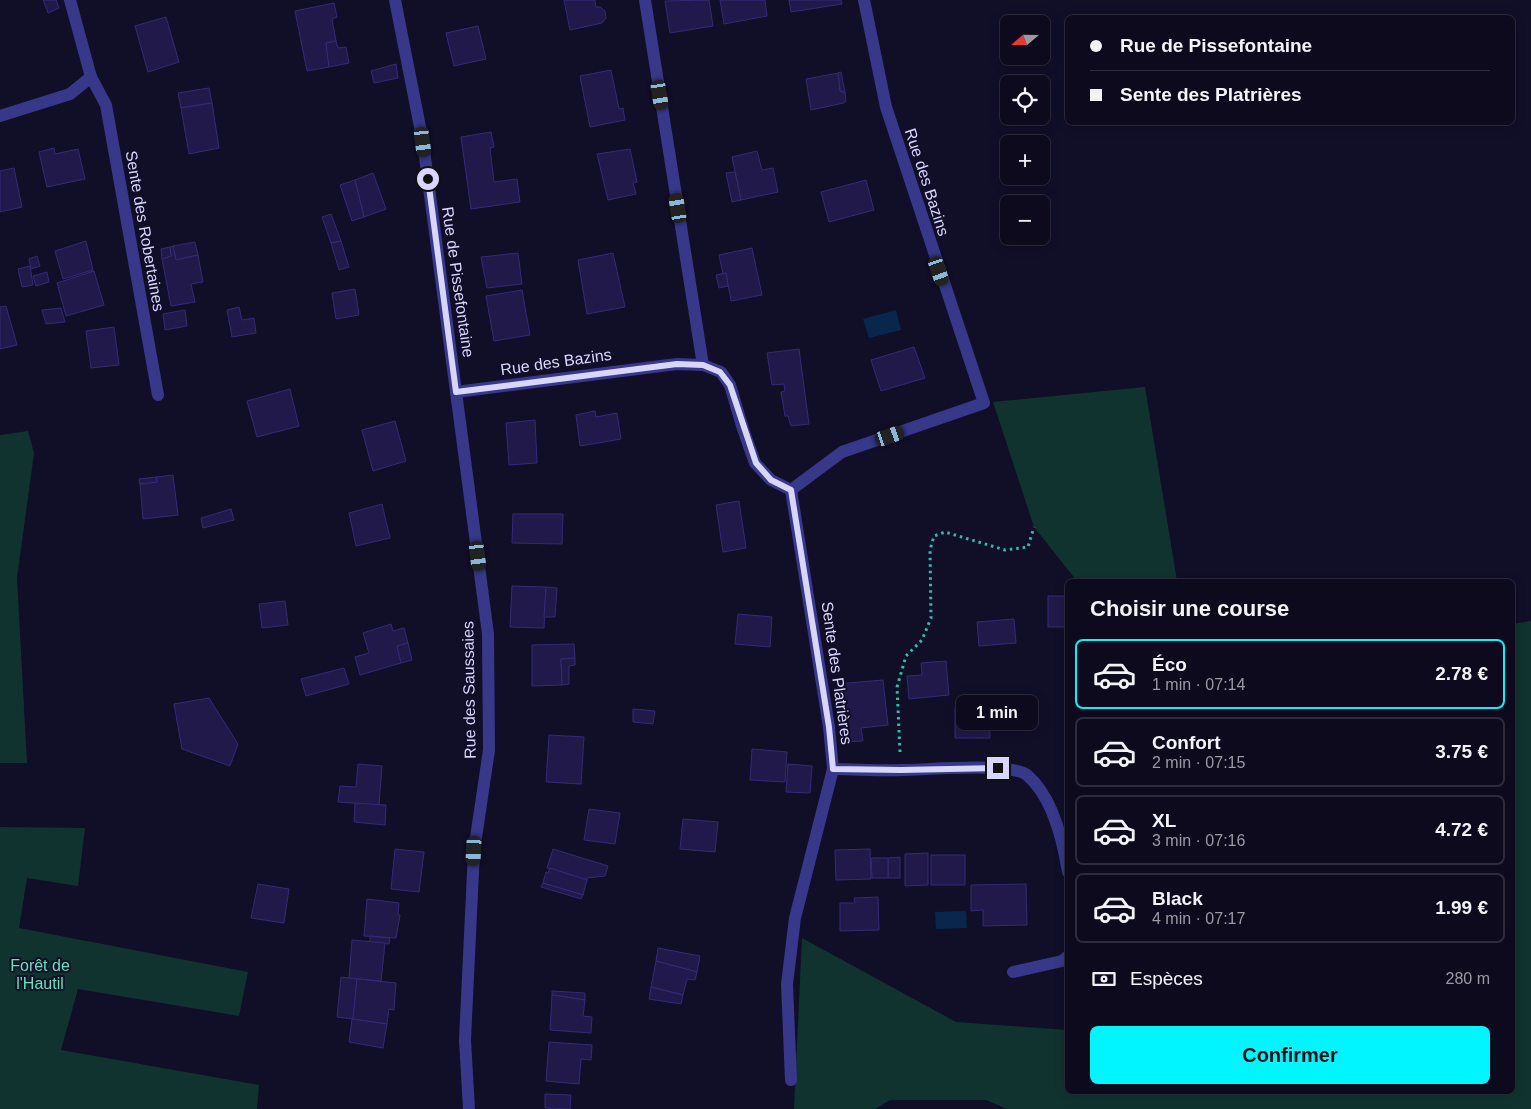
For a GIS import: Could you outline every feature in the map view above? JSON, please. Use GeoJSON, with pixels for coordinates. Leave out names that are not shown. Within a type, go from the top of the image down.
{"type":"FeatureCollection","features":[{"type":"Feature","properties":{"kind":"street","name":"Sente des Robertaines"},"geometry":{"type":"LineString","coordinates":[[70,0],[91,77],[106,105],[158,395]]}},
{"type":"Feature","properties":{"kind":"street","name":"Rue de Pissefontaine"},"geometry":{"type":"LineString","coordinates":[[395,0],[423,142],[456,392]]}},
{"type":"Feature","properties":{"kind":"street"},"geometry":{"type":"LineString","coordinates":[[645,0],[703,365],[720,372],[730,385],[756,463],[771,480],[791,490]]}},
{"type":"Feature","properties":{"kind":"street","name":"Rue des Bazins"},"geometry":{"type":"LineString","coordinates":[[791,490],[842,452],[984,403],[886,107],[864,0]]}},
{"type":"Feature","properties":{"kind":"street"},"geometry":{"type":"LineString","coordinates":[[0,116],[70,94],[91,77]]}},
{"type":"Feature","properties":{"kind":"street","name":"Rue des Bazins"},"geometry":{"type":"LineString","coordinates":[[456,392],[667,365],[703,365]]}},
{"type":"Feature","properties":{"kind":"street","name":"Rue des Saussaies"},"geometry":{"type":"LineString","coordinates":[[456,392],[488,634],[489,750],[474,851],[465,1040],[469,1109]]}},
{"type":"Feature","properties":{"kind":"street","name":"Sente des Platrières"},"geometry":{"type":"LineString","coordinates":[[791,490],[829,727],[833,769],[998,768],[1026,774],[1045,794],[1065,854]]}},
{"type":"Feature","properties":{"kind":"street"},"geometry":{"type":"LineString","coordinates":[[791,1080],[787,984],[795,918],[833,769]]}},
{"type":"Feature","properties":{"kind":"street"},"geometry":{"type":"LineString","coordinates":[[1013,972],[1062,961],[1065,958]]}},
{"type":"Feature","properties":{"kind":"path"},"geometry":{"type":"LineString","coordinates":[[901,770],[898,687],[906,656],[922,640],[931,618],[930,550],[934,536],[945,532],[1004,550],[1022,549],[1028,547],[1034,527]]}},
{"type":"Feature","properties":{"kind":"green space"},"geometry":{"type":"Polygon","coordinates":[[[1145,387],[1177,579],[1075,579],[1034,527],[993,402],[1145,387]]]}},
{"type":"Feature","properties":{"kind":"green space"},"geometry":{"type":"Polygon","coordinates":[[[28,431],[34,453],[17,578],[27,763],[0,763],[0,435],[28,431]]]}},
{"type":"Feature","properties":{"kind":"green space"},"geometry":{"type":"Polygon","coordinates":[[[1531,621],[1531,1109],[1007,1109],[986,1100],[890,1100],[875,1109],[794,1109],[802,938],[956,1022],[1065,1030],[1065,1094],[1515,1094],[1515,624],[1531,621]]]}},
{"type":"Feature","properties":{"kind":"green space","name":"Forêt de l'Hautil"},"geometry":{"type":"Polygon","coordinates":[[[0,827],[85,828],[78,886],[27,878],[19,928],[248,972],[239,1016],[78,989],[61,1050],[259,1085],[257,1109],[0,1109],[0,827]]]}},
{"type":"Feature","properties":{"kind":"water"},"geometry":{"type":"Polygon","coordinates":[[[896,310],[901,330],[869,338],[863,319],[896,310]]]}},
{"type":"Feature","properties":{"kind":"water"},"geometry":{"type":"Polygon","coordinates":[[[966,911],[967,928],[936,929],[935,912],[966,911]]]}},
{"type":"Feature","properties":{"kind":"building"},"geometry":{"type":"Polygon","coordinates":[[[43,0],[56,0],[59,8],[48,13],[43,0]]]}},
{"type":"Feature","properties":{"kind":"building"},"geometry":{"type":"Polygon","coordinates":[[[564,0],[595,0],[596,7],[600,7],[605,11],[606,18],[602,23],[570,30],[564,0]]]}},
{"type":"Feature","properties":{"kind":"building"},"geometry":{"type":"Polygon","coordinates":[[[709,0],[713,26],[670,33],[665,1],[709,0]]]}},
{"type":"Feature","properties":{"kind":"building"},"geometry":{"type":"Polygon","coordinates":[[[720,0],[765,0],[767,16],[724,24],[720,0]]]}},
{"type":"Feature","properties":{"kind":"building"},"geometry":{"type":"Polygon","coordinates":[[[789,0],[841,0],[842,4],[791,12],[789,0]]]}},
{"type":"Feature","properties":{"kind":"building"},"geometry":{"type":"Polygon","coordinates":[[[334,3],[337,17],[332,19],[336,41],[326,43],[329,67],[307,71],[295,11],[334,3]]]}},
{"type":"Feature","properties":{"kind":"building"},"geometry":{"type":"Polygon","coordinates":[[[166,17],[179,62],[148,72],[135,26],[166,17]]]}},
{"type":"Feature","properties":{"kind":"building"},"geometry":{"type":"Polygon","coordinates":[[[478,26],[486,59],[454,66],[446,33],[478,26]]]}},
{"type":"Feature","properties":{"kind":"building"},"geometry":{"type":"Polygon","coordinates":[[[336,41],[338,48],[346,47],[349,63],[329,67],[326,43],[336,41]]]}},
{"type":"Feature","properties":{"kind":"building"},"geometry":{"type":"Polygon","coordinates":[[[396,64],[398,78],[374,83],[371,71],[396,64]]]}},
{"type":"Feature","properties":{"kind":"building"},"geometry":{"type":"Polygon","coordinates":[[[611,70],[619,109],[623,108],[625,120],[590,127],[580,76],[611,70]]]}},
{"type":"Feature","properties":{"kind":"building"},"geometry":{"type":"Polygon","coordinates":[[[841,72],[845,93],[840,91],[838,73],[841,72]]]}},
{"type":"Feature","properties":{"kind":"building"},"geometry":{"type":"Polygon","coordinates":[[[838,73],[840,91],[845,93],[846,101],[811,110],[806,79],[838,73]]]}},
{"type":"Feature","properties":{"kind":"building"},"geometry":{"type":"Polygon","coordinates":[[[209,88],[212,103],[181,108],[178,93],[209,88]]]}},
{"type":"Feature","properties":{"kind":"building"},"geometry":{"type":"Polygon","coordinates":[[[212,103],[219,148],[189,154],[181,108],[212,103]]]}},
{"type":"Feature","properties":{"kind":"building"},"geometry":{"type":"Polygon","coordinates":[[[491,132],[494,147],[490,148],[494,182],[517,179],[520,202],[471,209],[461,137],[491,132]]]}},
{"type":"Feature","properties":{"kind":"building"},"geometry":{"type":"Polygon","coordinates":[[[54,148],[55,154],[78,149],[85,179],[47,187],[39,152],[54,148]]]}},
{"type":"Feature","properties":{"kind":"building"},"geometry":{"type":"Polygon","coordinates":[[[630,149],[637,182],[633,183],[636,194],[608,200],[597,154],[630,149]]]}},
{"type":"Feature","properties":{"kind":"building"},"geometry":{"type":"Polygon","coordinates":[[[757,151],[762,170],[773,168],[778,192],[741,200],[732,157],[757,151]]]}},
{"type":"Feature","properties":{"kind":"building"},"geometry":{"type":"Polygon","coordinates":[[[14,168],[22,207],[0,212],[0,171],[14,168]]]}},
{"type":"Feature","properties":{"kind":"building"},"geometry":{"type":"Polygon","coordinates":[[[735,172],[741,200],[732,202],[726,173],[735,172]]]}},
{"type":"Feature","properties":{"kind":"building"},"geometry":{"type":"Polygon","coordinates":[[[373,173],[386,209],[364,217],[355,180],[373,173]]]}},
{"type":"Feature","properties":{"kind":"building"},"geometry":{"type":"Polygon","coordinates":[[[355,180],[364,217],[352,221],[340,185],[355,180]]]}},
{"type":"Feature","properties":{"kind":"building"},"geometry":{"type":"Polygon","coordinates":[[[866,180],[874,210],[829,222],[821,192],[866,180]]]}},
{"type":"Feature","properties":{"kind":"building"},"geometry":{"type":"Polygon","coordinates":[[[331,214],[341,241],[331,243],[322,217],[331,214]]]}},
{"type":"Feature","properties":{"kind":"building"},"geometry":{"type":"Polygon","coordinates":[[[86,241],[93,270],[63,279],[55,251],[86,241]]]}},
{"type":"Feature","properties":{"kind":"building"},"geometry":{"type":"Polygon","coordinates":[[[341,241],[349,267],[339,270],[331,243],[341,241]]]}},
{"type":"Feature","properties":{"kind":"building"},"geometry":{"type":"Polygon","coordinates":[[[195,242],[198,255],[176,260],[173,246],[195,242]]]}},
{"type":"Feature","properties":{"kind":"building"},"geometry":{"type":"Polygon","coordinates":[[[173,246],[176,260],[198,255],[203,282],[191,284],[195,302],[171,306],[162,259],[171,256],[170,247],[173,246]]]}},
{"type":"Feature","properties":{"kind":"building"},"geometry":{"type":"Polygon","coordinates":[[[170,247],[171,256],[162,259],[161,249],[170,247]]]}},
{"type":"Feature","properties":{"kind":"building"},"geometry":{"type":"Polygon","coordinates":[[[752,248],[762,295],[731,301],[726,273],[723,274],[719,255],[752,248]]]}},
{"type":"Feature","properties":{"kind":"building"},"geometry":{"type":"Polygon","coordinates":[[[518,253],[522,284],[487,288],[481,257],[518,253]]]}},
{"type":"Feature","properties":{"kind":"building"},"geometry":{"type":"Polygon","coordinates":[[[613,253],[625,307],[587,314],[578,260],[613,253]]]}},
{"type":"Feature","properties":{"kind":"building"},"geometry":{"type":"Polygon","coordinates":[[[37,256],[40,266],[31,269],[29,259],[37,256]]]}},
{"type":"Feature","properties":{"kind":"building"},"geometry":{"type":"Polygon","coordinates":[[[30,266],[33,285],[22,287],[18,269],[30,266]]]}},
{"type":"Feature","properties":{"kind":"building"},"geometry":{"type":"Polygon","coordinates":[[[94,271],[104,305],[66,316],[57,283],[94,271]]]}},
{"type":"Feature","properties":{"kind":"building"},"geometry":{"type":"Polygon","coordinates":[[[47,272],[49,282],[36,286],[33,276],[47,272]]]}},
{"type":"Feature","properties":{"kind":"building"},"geometry":{"type":"Polygon","coordinates":[[[726,273],[728,286],[719,288],[716,275],[726,273]]]}},
{"type":"Feature","properties":{"kind":"building"},"geometry":{"type":"Polygon","coordinates":[[[355,289],[359,315],[336,319],[332,293],[355,289]]]}},
{"type":"Feature","properties":{"kind":"building"},"geometry":{"type":"Polygon","coordinates":[[[522,290],[530,335],[494,341],[486,296],[522,290]]]}},
{"type":"Feature","properties":{"kind":"building"},"geometry":{"type":"Polygon","coordinates":[[[6,306],[17,345],[0,349],[0,307],[6,306]]]}},
{"type":"Feature","properties":{"kind":"building"},"geometry":{"type":"Polygon","coordinates":[[[239,307],[242,320],[254,318],[256,333],[232,337],[227,310],[239,307]]]}},
{"type":"Feature","properties":{"kind":"building"},"geometry":{"type":"Polygon","coordinates":[[[61,308],[65,322],[46,324],[42,310],[61,308]]]}},
{"type":"Feature","properties":{"kind":"building"},"geometry":{"type":"Polygon","coordinates":[[[185,310],[187,326],[165,330],[163,314],[185,310]]]}},
{"type":"Feature","properties":{"kind":"building"},"geometry":{"type":"Polygon","coordinates":[[[114,327],[119,365],[91,368],[86,331],[114,327]]]}},
{"type":"Feature","properties":{"kind":"building"},"geometry":{"type":"Polygon","coordinates":[[[914,347],[925,378],[881,391],[871,360],[914,347]]]}},
{"type":"Feature","properties":{"kind":"building"},"geometry":{"type":"Polygon","coordinates":[[[799,349],[809,424],[791,426],[788,416],[785,416],[781,392],[785,391],[784,384],[772,385],[767,353],[799,349]]]}},
{"type":"Feature","properties":{"kind":"building"},"geometry":{"type":"Polygon","coordinates":[[[290,389],[299,426],[257,437],[247,401],[290,389]]]}},
{"type":"Feature","properties":{"kind":"building"},"geometry":{"type":"Polygon","coordinates":[[[595,411],[596,417],[617,413],[621,439],[580,446],[576,415],[595,411]]]}},
{"type":"Feature","properties":{"kind":"building"},"geometry":{"type":"Polygon","coordinates":[[[535,420],[537,463],[509,465],[506,423],[535,420]]]}},
{"type":"Feature","properties":{"kind":"building"},"geometry":{"type":"Polygon","coordinates":[[[395,421],[406,461],[373,471],[362,430],[395,421]]]}},
{"type":"Feature","properties":{"kind":"building"},"geometry":{"type":"Polygon","coordinates":[[[173,475],[178,515],[143,519],[140,484],[157,482],[156,477],[173,475]]]}},
{"type":"Feature","properties":{"kind":"building"},"geometry":{"type":"Polygon","coordinates":[[[156,477],[157,482],[140,484],[139,479],[156,477]]]}},
{"type":"Feature","properties":{"kind":"building"},"geometry":{"type":"Polygon","coordinates":[[[739,501],[746,548],[723,552],[716,505],[739,501]]]}},
{"type":"Feature","properties":{"kind":"building"},"geometry":{"type":"Polygon","coordinates":[[[382,504],[390,538],[356,546],[349,513],[382,504]]]}},
{"type":"Feature","properties":{"kind":"building"},"geometry":{"type":"Polygon","coordinates":[[[231,509],[234,520],[203,528],[201,518],[231,509]]]}},
{"type":"Feature","properties":{"kind":"building"},"geometry":{"type":"Polygon","coordinates":[[[513,514],[563,514],[562,544],[512,543],[513,514]]]}},
{"type":"Feature","properties":{"kind":"building"},"geometry":{"type":"Polygon","coordinates":[[[512,586],[546,587],[544,628],[510,627],[512,586]]]}},
{"type":"Feature","properties":{"kind":"building"},"geometry":{"type":"Polygon","coordinates":[[[546,587],[557,588],[555,617],[544,617],[546,587]]]}},
{"type":"Feature","properties":{"kind":"building"},"geometry":{"type":"Polygon","coordinates":[[[1048,596],[1065,596],[1065,627],[1048,627],[1048,596]]]}},
{"type":"Feature","properties":{"kind":"building"},"geometry":{"type":"Polygon","coordinates":[[[285,601],[288,625],[262,628],[259,604],[285,601]]]}},
{"type":"Feature","properties":{"kind":"building"},"geometry":{"type":"Polygon","coordinates":[[[738,614],[772,617],[770,647],[735,644],[738,614]]]}},
{"type":"Feature","properties":{"kind":"building"},"geometry":{"type":"Polygon","coordinates":[[[1014,619],[1016,643],[979,646],[977,622],[1014,619]]]}},
{"type":"Feature","properties":{"kind":"building"},"geometry":{"type":"Polygon","coordinates":[[[391,624],[393,631],[404,628],[408,643],[397,646],[401,663],[360,675],[355,657],[369,653],[363,633],[391,624]]]}},
{"type":"Feature","properties":{"kind":"building"},"geometry":{"type":"Polygon","coordinates":[[[408,643],[412,660],[401,663],[397,646],[408,643]]]}},
{"type":"Feature","properties":{"kind":"building"},"geometry":{"type":"Polygon","coordinates":[[[574,644],[575,658],[561,659],[562,685],[532,686],[532,645],[574,644]]]}},
{"type":"Feature","properties":{"kind":"building"},"geometry":{"type":"Polygon","coordinates":[[[575,658],[575,665],[569,666],[569,684],[562,685],[561,659],[575,658]]]}},
{"type":"Feature","properties":{"kind":"building"},"geometry":{"type":"Polygon","coordinates":[[[946,661],[949,695],[909,699],[907,676],[922,675],[921,663],[946,661]]]}},
{"type":"Feature","properties":{"kind":"building"},"geometry":{"type":"Polygon","coordinates":[[[344,668],[349,684],[306,696],[301,679],[344,668]]]}},
{"type":"Feature","properties":{"kind":"building"},"geometry":{"type":"Polygon","coordinates":[[[883,680],[888,725],[861,728],[863,741],[844,742],[837,684],[883,680]]]}},
{"type":"Feature","properties":{"kind":"building"},"geometry":{"type":"Polygon","coordinates":[[[209,698],[238,744],[230,766],[182,749],[174,704],[209,698]]]}},
{"type":"Feature","properties":{"kind":"building"},"geometry":{"type":"Polygon","coordinates":[[[989,707],[990,738],[955,738],[955,708],[989,707]]]}},
{"type":"Feature","properties":{"kind":"building"},"geometry":{"type":"Polygon","coordinates":[[[633,709],[655,711],[653,724],[633,722],[633,709]]]}},
{"type":"Feature","properties":{"kind":"building"},"geometry":{"type":"Polygon","coordinates":[[[549,735],[584,737],[581,784],[546,782],[549,735]]]}},
{"type":"Feature","properties":{"kind":"building"},"geometry":{"type":"Polygon","coordinates":[[[752,749],[787,752],[785,782],[750,780],[752,749]]]}},
{"type":"Feature","properties":{"kind":"building"},"geometry":{"type":"Polygon","coordinates":[[[358,764],[382,766],[379,805],[338,802],[340,786],[356,787],[358,764]]]}},
{"type":"Feature","properties":{"kind":"building"},"geometry":{"type":"Polygon","coordinates":[[[788,764],[812,766],[810,793],[786,792],[788,764]]]}},
{"type":"Feature","properties":{"kind":"building"},"geometry":{"type":"Polygon","coordinates":[[[355,803],[386,805],[385,825],[354,822],[355,803]]]}},
{"type":"Feature","properties":{"kind":"building"},"geometry":{"type":"Polygon","coordinates":[[[589,809],[620,813],[615,844],[584,840],[589,809]]]}},
{"type":"Feature","properties":{"kind":"building"},"geometry":{"type":"Polygon","coordinates":[[[683,819],[718,822],[715,852],[680,849],[683,819]]]}},
{"type":"Feature","properties":{"kind":"building"},"geometry":{"type":"Polygon","coordinates":[[[395,849],[424,852],[419,892],[391,889],[395,849]]]}},
{"type":"Feature","properties":{"kind":"building"},"geometry":{"type":"Polygon","coordinates":[[[553,849],[608,866],[605,876],[587,878],[587,880],[547,868],[553,849]]]}},
{"type":"Feature","properties":{"kind":"building"},"geometry":{"type":"Polygon","coordinates":[[[870,849],[871,879],[836,880],[835,850],[870,849]]]}},
{"type":"Feature","properties":{"kind":"building"},"geometry":{"type":"Polygon","coordinates":[[[928,853],[928,885],[905,886],[905,854],[928,853]]]}},
{"type":"Feature","properties":{"kind":"building"},"geometry":{"type":"Polygon","coordinates":[[[931,855],[965,855],[965,885],[931,885],[931,855]]]}},
{"type":"Feature","properties":{"kind":"building"},"geometry":{"type":"Polygon","coordinates":[[[900,857],[900,878],[888,878],[888,858],[900,857]]]}},
{"type":"Feature","properties":{"kind":"building"},"geometry":{"type":"Polygon","coordinates":[[[871,858],[888,858],[888,878],[872,878],[871,858]]]}},
{"type":"Feature","properties":{"kind":"building"},"geometry":{"type":"Polygon","coordinates":[[[550,868],[587,880],[583,895],[543,883],[546,872],[548,873],[550,868]]]}},
{"type":"Feature","properties":{"kind":"building"},"geometry":{"type":"Polygon","coordinates":[[[543,883],[583,895],[581,899],[541,887],[543,883]]]}},
{"type":"Feature","properties":{"kind":"building"},"geometry":{"type":"Polygon","coordinates":[[[258,884],[289,889],[284,923],[251,918],[258,884]]]}},
{"type":"Feature","properties":{"kind":"building"},"geometry":{"type":"Polygon","coordinates":[[[1026,884],[1027,925],[983,926],[983,910],[971,911],[971,885],[1026,884]]]}},
{"type":"Feature","properties":{"kind":"building"},"geometry":{"type":"Polygon","coordinates":[[[878,897],[879,930],[840,931],[840,903],[855,903],[854,898],[878,897]]]}},
{"type":"Feature","properties":{"kind":"building"},"geometry":{"type":"Polygon","coordinates":[[[367,899],[399,903],[398,915],[400,915],[396,938],[364,936],[367,899]]]}},
{"type":"Feature","properties":{"kind":"building"},"geometry":{"type":"Polygon","coordinates":[[[370,936],[390,938],[389,944],[370,942],[370,936]]]}},
{"type":"Feature","properties":{"kind":"building"},"geometry":{"type":"Polygon","coordinates":[[[352,940],[385,943],[381,981],[349,978],[352,940]]]}},
{"type":"Feature","properties":{"kind":"building"},"geometry":{"type":"Polygon","coordinates":[[[658,948],[700,956],[697,972],[656,961],[658,948]]]}},
{"type":"Feature","properties":{"kind":"building"},"geometry":{"type":"Polygon","coordinates":[[[656,961],[697,972],[695,980],[687,979],[683,995],[651,987],[656,961]]]}},
{"type":"Feature","properties":{"kind":"building"},"geometry":{"type":"Polygon","coordinates":[[[341,977],[357,979],[353,1019],[337,1017],[341,977]]]}},
{"type":"Feature","properties":{"kind":"building"},"geometry":{"type":"Polygon","coordinates":[[[357,979],[396,983],[394,1010],[389,1009],[387,1024],[353,1019],[357,979]]]}},
{"type":"Feature","properties":{"kind":"building"},"geometry":{"type":"Polygon","coordinates":[[[651,987],[683,995],[681,1004],[649,999],[651,987]]]}},
{"type":"Feature","properties":{"kind":"building"},"geometry":{"type":"Polygon","coordinates":[[[552,991],[585,993],[585,1000],[552,995],[552,991]]]}},
{"type":"Feature","properties":{"kind":"building"},"geometry":{"type":"Polygon","coordinates":[[[552,995],[585,1000],[583,1016],[592,1017],[591,1033],[550,1030],[552,995]]]}},
{"type":"Feature","properties":{"kind":"building"},"geometry":{"type":"Polygon","coordinates":[[[352,1019],[387,1024],[383,1048],[349,1042],[352,1019]]]}},
{"type":"Feature","properties":{"kind":"building"},"geometry":{"type":"Polygon","coordinates":[[[549,1042],[592,1045],[591,1060],[581,1059],[579,1084],[546,1081],[549,1042]]]}},
{"type":"Feature","properties":{"kind":"building"},"geometry":{"type":"Polygon","coordinates":[[[545,1094],[571,1095],[570,1109],[545,1108],[545,1094]]]}},
{"type":"Feature","properties":{"kind":"route"},"geometry":{"type":"LineString","coordinates":[[428,179],[456,392],[677,364],[703,365],[720,372],[730,385],[743,429],[756,463],[771,480],[791,490],[829,727],[833,769],[998,768]]}}]}
